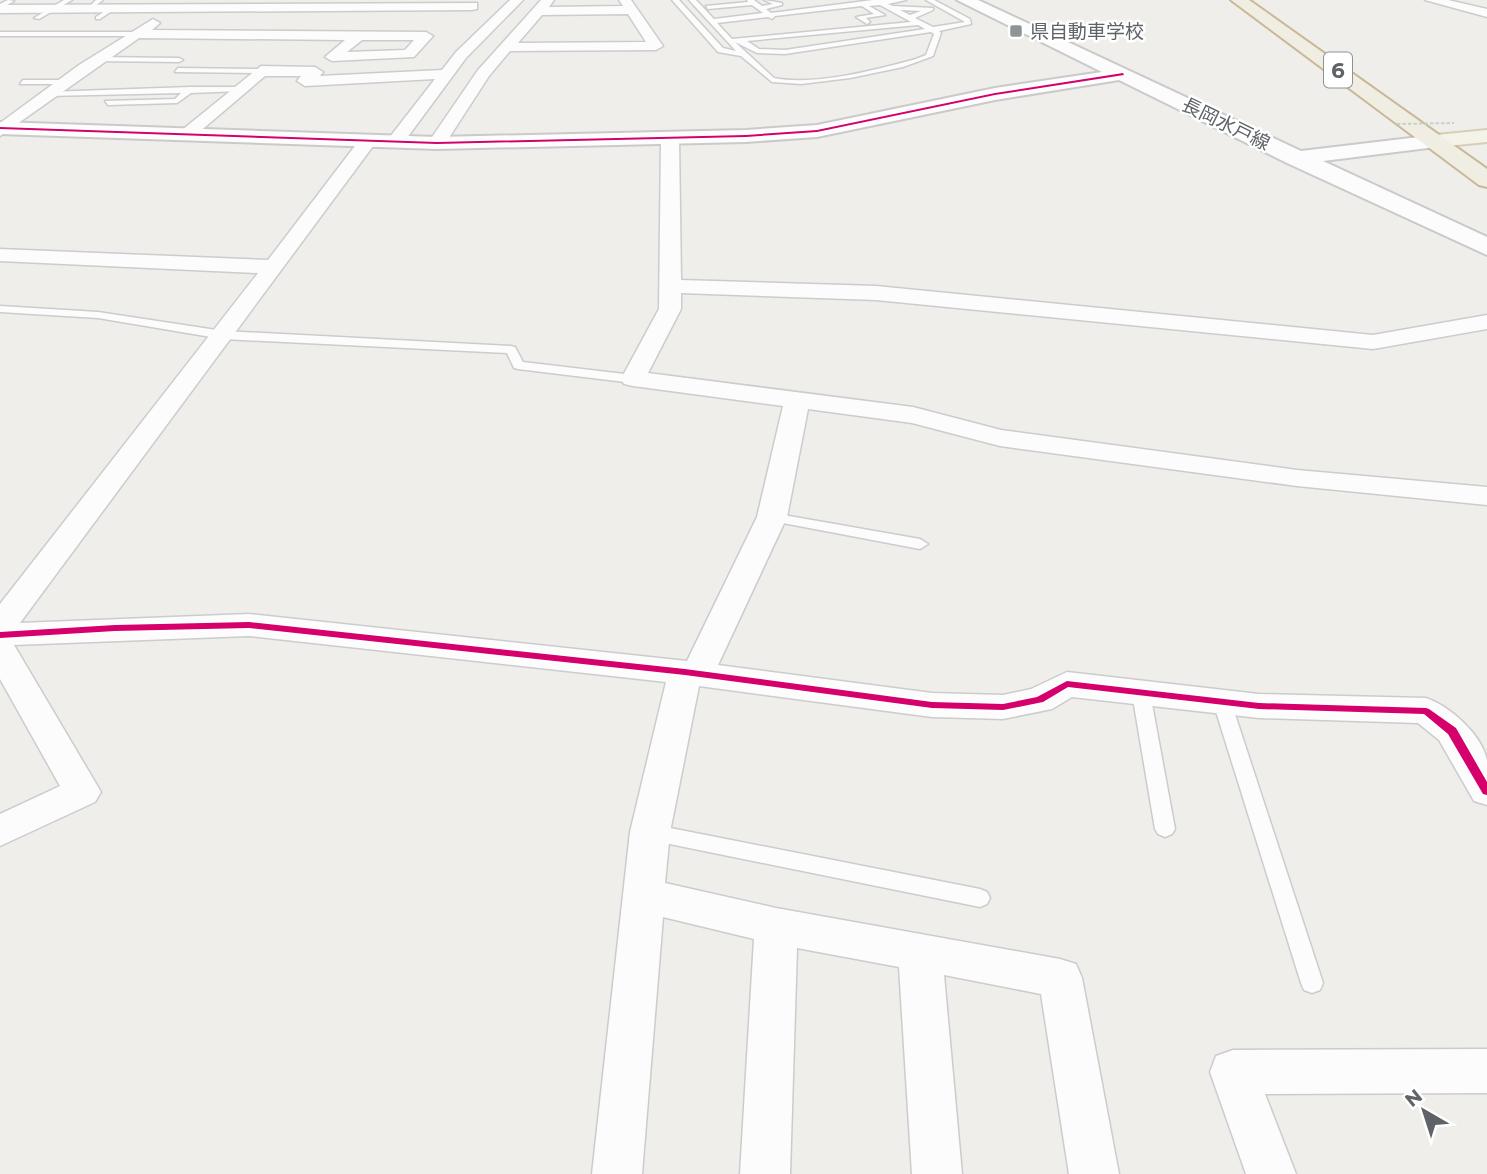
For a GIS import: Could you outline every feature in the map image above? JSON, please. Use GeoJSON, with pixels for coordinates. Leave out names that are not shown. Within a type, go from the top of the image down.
{"type":"FeatureCollection","features":[{"type":"Feature","properties":{"kind":"highway","name":"6"},"geometry":{"type":"LineString","coordinates":[[1239,0],[1487,180]]}},
{"type":"Feature","properties":{"kind":"highway","name":"6"},"geometry":{"type":"LineString","coordinates":[[1256,0],[1457,131],[1487,159]]}},
{"type":"Feature","properties":{"kind":"main road"},"geometry":{"type":"LineString","coordinates":[[1436,141],[1457,131],[1487,136]]}},
{"type":"Feature","properties":{"kind":"street"},"geometry":{"type":"LineString","coordinates":[[395,142],[446,74],[517,0]]}},
{"type":"Feature","properties":{"kind":"street"},"geometry":{"type":"LineString","coordinates":[[1431,0],[1487,13]]}},
{"type":"Feature","properties":{"kind":"street"},"geometry":{"type":"LineString","coordinates":[[0,8],[94,13],[114,8],[180,4],[472,6]]}},
{"type":"Feature","properties":{"kind":"street"},"geometry":{"type":"LineString","coordinates":[[1,129],[180,4]]}},
{"type":"Feature","properties":{"kind":"street"},"geometry":{"type":"LineString","coordinates":[[437,143],[483,73],[507,47],[530,28],[544,5],[628,5],[636,27],[656,46],[507,47]]}},
{"type":"Feature","properties":{"kind":"street","name":"長岡水戸線"},"geometry":{"type":"LineString","coordinates":[[967,12],[1123,74],[1487,247]]}},
{"type":"Feature","properties":{"kind":"street"},"geometry":{"type":"LineString","coordinates":[[137,34],[236,37],[426,36],[409,54],[332,57]]}},
{"type":"Feature","properties":{"kind":"street"},"geometry":{"type":"LineString","coordinates":[[358,36],[306,81],[446,74]]}},
{"type":"Feature","properties":{"kind":"street"},"geometry":{"type":"LineString","coordinates":[[186,135],[261,71],[315,72]]}},
{"type":"Feature","properties":{"kind":"street"},"geometry":{"type":"LineString","coordinates":[[1,129],[437,143],[670,138],[817,131],[995,94],[1123,74]]}},
{"type":"Feature","properties":{"kind":"street"},"geometry":{"type":"LineString","coordinates":[[670,138],[670,309],[633,379],[798,398],[913,415],[1013,440],[1297,478],[1487,496]]}},
{"type":"Feature","properties":{"kind":"street"},"geometry":{"type":"LineString","coordinates":[[1295,158],[1436,141]]}},
{"type":"Feature","properties":{"kind":"street"},"geometry":{"type":"LineString","coordinates":[[0,626],[367,142]]}},
{"type":"Feature","properties":{"kind":"street"},"geometry":{"type":"LineString","coordinates":[[0,255],[272,267]]}},
{"type":"Feature","properties":{"kind":"street"},"geometry":{"type":"LineString","coordinates":[[669,286],[876,293],[1373,342],[1487,322]]}},
{"type":"Feature","properties":{"kind":"street"},"geometry":{"type":"LineString","coordinates":[[617,1174],[650,832],[691,673],[772,517],[798,398]]}},
{"type":"Feature","properties":{"kind":"street"},"geometry":{"type":"LineString","coordinates":[[0,635],[115,628],[250,625],[691,673],[932,705],[1003,706],[1040,700],[1067,684],[1259,706],[1426,710],[1452,731],[1487,791]]}},
{"type":"Feature","properties":{"kind":"street"},"geometry":{"type":"LineString","coordinates":[[0,649],[82,792],[0,831]]}},
{"type":"Feature","properties":{"kind":"street"},"geometry":{"type":"LineString","coordinates":[[642,895],[776,926],[1060,978],[1094,1174]]}},
{"type":"Feature","properties":{"kind":"street"},"geometry":{"type":"LineString","coordinates":[[765,1174],[776,926]]}},
{"type":"Feature","properties":{"kind":"street"},"geometry":{"type":"LineString","coordinates":[[920,952],[937,1174]]}},
{"type":"Feature","properties":{"kind":"street"},"geometry":{"type":"LineString","coordinates":[[1270,1174],[1233,1072],[1487,1071]]}},
{"type":"Feature","properties":{"kind":"lane"},"geometry":{"type":"LineString","coordinates":[[37,18],[69,0]]}},
{"type":"Feature","properties":{"kind":"lane"},"geometry":{"type":"LineString","coordinates":[[94,13],[100,0]]}},
{"type":"Feature","properties":{"kind":"lane"},"geometry":{"type":"LineString","coordinates":[[675,0],[721,50],[778,55],[970,28],[979,22],[967,12],[939,0]]}},
{"type":"Feature","properties":{"kind":"lane"},"geometry":{"type":"LineString","coordinates":[[692,0],[737,40],[750,48],[765,52],[814,49]]}},
{"type":"Feature","properties":{"kind":"lane"},"geometry":{"type":"LineString","coordinates":[[706,5],[734,0]]}},
{"type":"Feature","properties":{"kind":"lane"},"geometry":{"type":"LineString","coordinates":[[706,5],[780,4],[767,0]]}},
{"type":"Feature","properties":{"kind":"lane"},"geometry":{"type":"LineString","coordinates":[[790,0],[807,11]]}},
{"type":"Feature","properties":{"kind":"lane"},"geometry":{"type":"LineString","coordinates":[[797,5],[844,0]]}},
{"type":"Feature","properties":{"kind":"lane"},"geometry":{"type":"LineString","coordinates":[[717,21],[903,0]]}},
{"type":"Feature","properties":{"kind":"lane"},"geometry":{"type":"LineString","coordinates":[[929,0],[967,12]]}},
{"type":"Feature","properties":{"kind":"lane"},"geometry":{"type":"LineString","coordinates":[[0,8],[11,1]]}},
{"type":"Feature","properties":{"kind":"lane"},"geometry":{"type":"LineString","coordinates":[[878,1],[936,32]]}},
{"type":"Feature","properties":{"kind":"lane"},"geometry":{"type":"LineString","coordinates":[[706,5],[717,21],[730,29],[743,52],[774,81],[791,84],[919,62],[929,56],[936,32]]}},
{"type":"Feature","properties":{"kind":"lane"},"geometry":{"type":"LineString","coordinates":[[756,5],[814,49]]}},
{"type":"Feature","properties":{"kind":"lane"},"geometry":{"type":"LineString","coordinates":[[863,5],[882,15],[859,18],[873,27],[897,33],[899,24],[918,23],[967,12]]}},
{"type":"Feature","properties":{"kind":"lane"},"geometry":{"type":"LineString","coordinates":[[816,32],[798,20],[844,14],[836,8]]}},
{"type":"Feature","properties":{"kind":"lane"},"geometry":{"type":"LineString","coordinates":[[891,8],[931,9],[909,18]]}},
{"type":"Feature","properties":{"kind":"lane"},"geometry":{"type":"LineString","coordinates":[[757,26],[764,32],[816,32],[873,27]]}},
{"type":"Feature","properties":{"kind":"lane"},"geometry":{"type":"LineString","coordinates":[[730,29],[743,27]]}},
{"type":"Feature","properties":{"kind":"lane"},"geometry":{"type":"LineString","coordinates":[[737,40],[792,32]]}},
{"type":"Feature","properties":{"kind":"lane"},"geometry":{"type":"LineString","coordinates":[[0,34],[137,34]]}},
{"type":"Feature","properties":{"kind":"lane"},"geometry":{"type":"LineString","coordinates":[[97,60],[179,60]]}},
{"type":"Feature","properties":{"kind":"lane"},"geometry":{"type":"LineString","coordinates":[[177,70],[261,71]]}},
{"type":"Feature","properties":{"kind":"lane"},"geometry":{"type":"LineString","coordinates":[[23,82],[65,82]]}},
{"type":"Feature","properties":{"kind":"lane"},"geometry":{"type":"LineString","coordinates":[[108,103],[177,102],[190,89]]}},
{"type":"Feature","properties":{"kind":"lane"},"geometry":{"type":"LineString","coordinates":[[48,94],[241,89]]}},
{"type":"Feature","properties":{"kind":"lane"},"geometry":{"type":"LineString","coordinates":[[0,309],[98,315],[223,335],[511,350],[518,365],[633,379]]}},
{"type":"Feature","properties":{"kind":"lane"},"geometry":{"type":"LineString","coordinates":[[772,517],[920,544]]}},
{"type":"Feature","properties":{"kind":"lane"},"geometry":{"type":"LineString","coordinates":[[1141,693],[1166,830]]}},
{"type":"Feature","properties":{"kind":"lane"},"geometry":{"type":"LineString","coordinates":[[1222,702],[1312,983]]}},
{"type":"Feature","properties":{"kind":"lane"},"geometry":{"type":"LineString","coordinates":[[650,832],[980,898]]}},
{"type":"Feature","properties":{"kind":"path"},"geometry":{"type":"LineString","coordinates":[[1396,124],[1457,131]]}},
{"type":"Feature","properties":{"kind":"cycle path"},"geometry":{"type":"LineString","coordinates":[[0,128],[437,143],[746,136],[817,131],[995,94],[1123,74]]}},
{"type":"Feature","properties":{"kind":"cycle path"},"geometry":{"type":"LineString","coordinates":[[0,635],[115,628],[249,625],[685,672],[932,705],[1003,707],[1040,700],[1067,684],[1259,706],[1426,711],[1452,731],[1487,791]]}},
{"type":"Feature","properties":{"kind":"place","name":"県自動車学校"},"geometry":{"type":"Point","coordinates":[1016,31]}}]}
